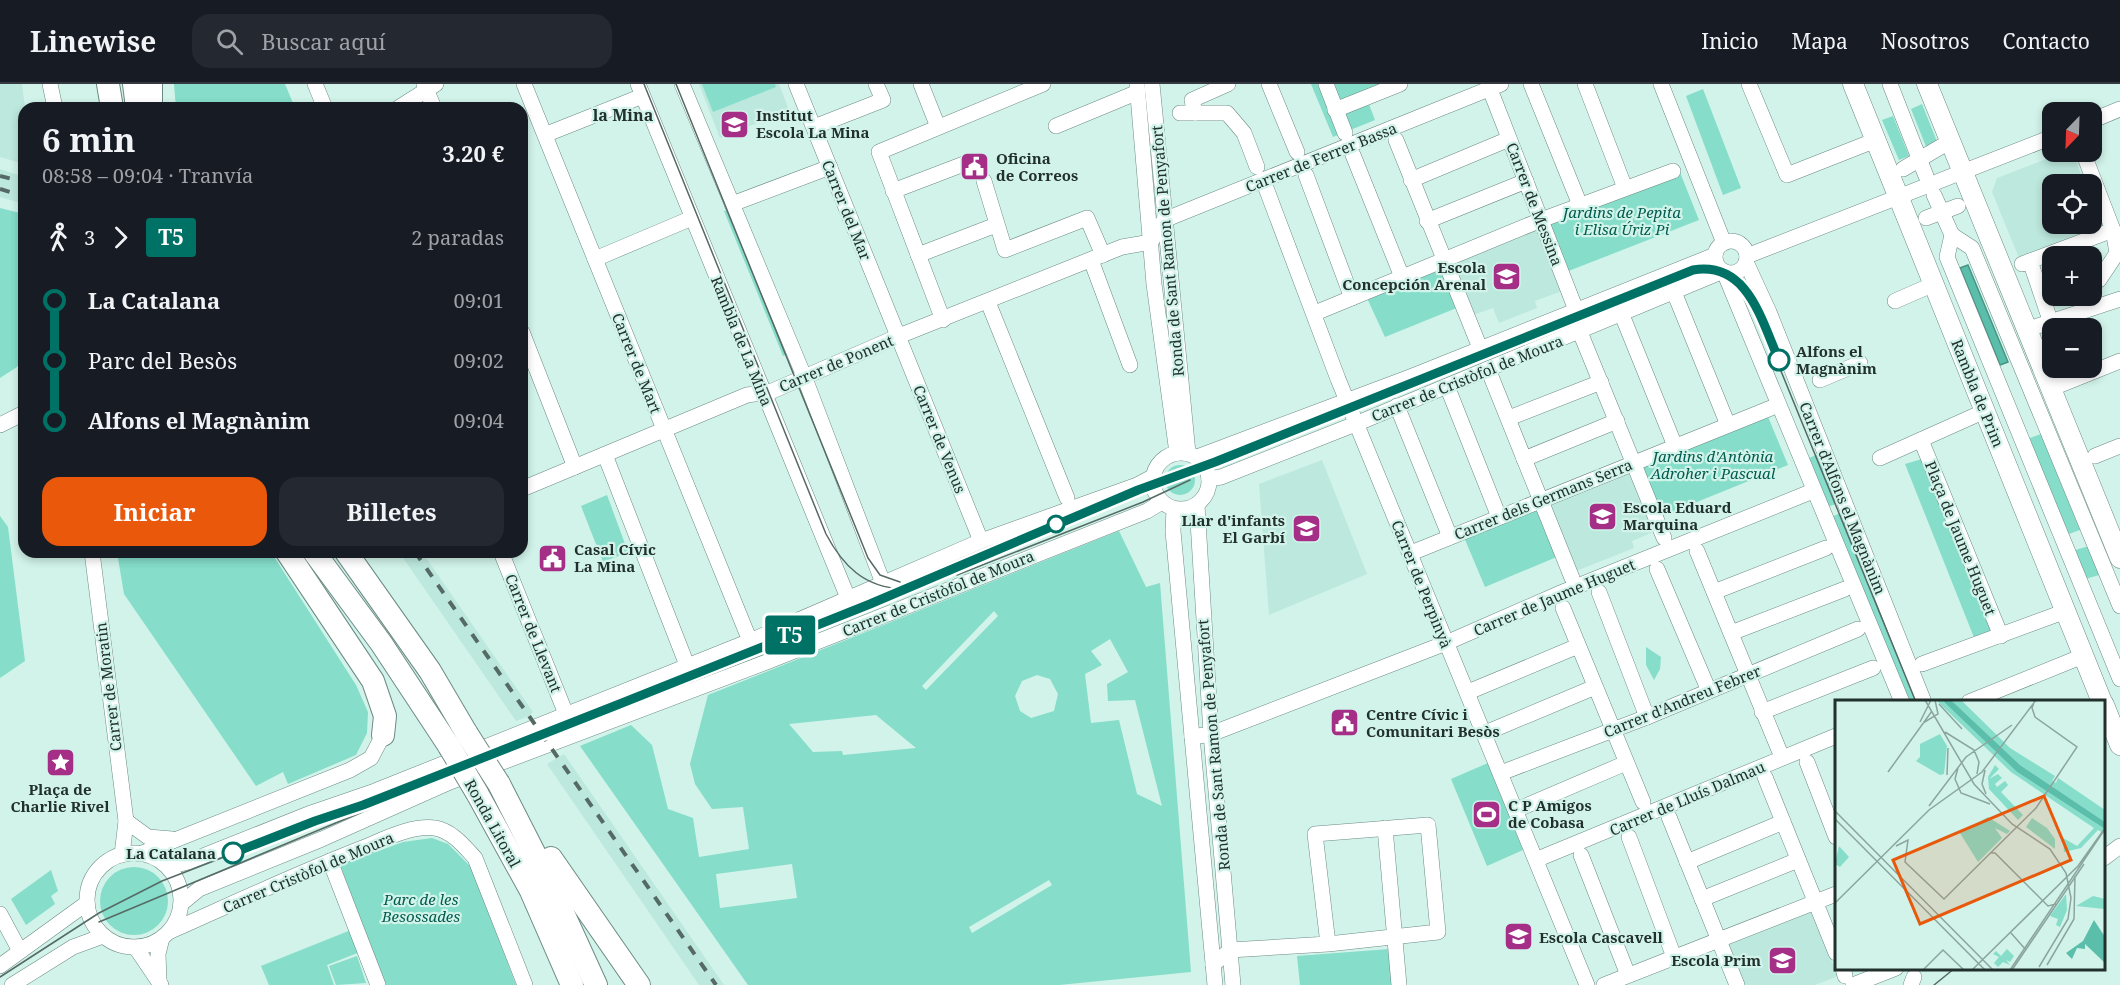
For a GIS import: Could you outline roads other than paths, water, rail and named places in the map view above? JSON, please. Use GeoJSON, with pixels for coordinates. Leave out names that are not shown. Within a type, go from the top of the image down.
{"type":"FeatureCollection","features":[{"type":"Feature","properties":{"kind":"highway"},"geometry":{"type":"LineString","coordinates":[[108,84],[111,102]]}},
{"type":"Feature","properties":{"kind":"highway"},"geometry":{"type":"LineString","coordinates":[[134,84],[136,102]]}},
{"type":"Feature","properties":{"kind":"highway"},"geometry":{"type":"LineString","coordinates":[[151,84],[152,102]]}},
{"type":"Feature","properties":{"kind":"highway"},"geometry":{"type":"LineString","coordinates":[[291,558],[373,681],[385,716],[383,735]]}},
{"type":"Feature","properties":{"kind":"highway","name":"Ronda Litoral"},"geometry":{"type":"LineString","coordinates":[[318,558],[381,643],[458,740],[499,784],[588,962],[596,985]]}},
{"type":"Feature","properties":{"kind":"highway","name":"Ronda Litoral"},"geometry":{"type":"LineString","coordinates":[[350,558],[430,671],[477,793],[531,891],[572,985]]}},
{"type":"Feature","properties":{"kind":"highway"},"geometry":{"type":"LineString","coordinates":[[517,816],[547,852],[639,985]]}},
{"type":"Feature","properties":{"kind":"highway"},"geometry":{"type":"LineString","coordinates":[[588,962],[603,985]]}},
{"type":"Feature","properties":{"kind":"main road","name":"Rambla de Prim"},"geometry":{"type":"LineString","coordinates":[[1853,84],[2102,700]]}},
{"type":"Feature","properties":{"kind":"main road"},"geometry":{"type":"LineString","coordinates":[[1927,84],[2120,558]]}},
{"type":"Feature","properties":{"kind":"main road","name":"Rambla de Prim"},"geometry":{"type":"LineString","coordinates":[[2105,708],[2120,745]]}},
{"type":"Feature","properties":{"kind":"street"},"geometry":{"type":"LineString","coordinates":[[50,84],[54,102]]}},
{"type":"Feature","properties":{"kind":"street"},"geometry":{"type":"LineString","coordinates":[[315,84],[322,102]]}},
{"type":"Feature","properties":{"kind":"street","name":"Carrer de Mart"},"geometry":{"type":"LineString","coordinates":[[524,84],[750,641]]}},
{"type":"Feature","properties":{"kind":"street"},"geometry":{"type":"LineString","coordinates":[[682,84],[804,376],[883,583]]}},
{"type":"Feature","properties":{"kind":"street","name":"Carrer del Mar"},"geometry":{"type":"LineString","coordinates":[[796,84],[898,336]]}},
{"type":"Feature","properties":{"kind":"street"},"geometry":{"type":"LineString","coordinates":[[814,127],[883,100],[876,84]]}},
{"type":"Feature","properties":{"kind":"street"},"geometry":{"type":"LineString","coordinates":[[921,84],[938,127]]}},
{"type":"Feature","properties":{"kind":"street"},"geometry":{"type":"LineString","coordinates":[[943,320],[879,152],[938,127],[1014,90],[1043,84]]}},
{"type":"Feature","properties":{"kind":"street","name":"Ronda de Sant Ramon de Penyafort"},"geometry":{"type":"LineString","coordinates":[[1152,84],[1187,454]]}},
{"type":"Feature","properties":{"kind":"street","name":"Carrer de Perpinyà"},"geometry":{"type":"LineString","coordinates":[[1228,84],[1192,100],[1187,113],[1227,113],[1244,133],[1348,401],[1446,643],[1538,859],[1587,985]]}},
{"type":"Feature","properties":{"kind":"street"},"geometry":{"type":"LineString","coordinates":[[1269,84],[1297,152]]}},
{"type":"Feature","properties":{"kind":"street"},"geometry":{"type":"LineString","coordinates":[[1326,84],[1345,134]]}},
{"type":"Feature","properties":{"kind":"street"},"geometry":{"type":"LineString","coordinates":[[1335,110],[1400,84]]}},
{"type":"Feature","properties":{"kind":"street"},"geometry":{"type":"LineString","coordinates":[[1531,84],[1580,205]]}},
{"type":"Feature","properties":{"kind":"street"},"geometry":{"type":"LineString","coordinates":[[1585,84],[1625,188]]}},
{"type":"Feature","properties":{"kind":"street"},"geometry":{"type":"LineString","coordinates":[[1661,84],[1720,249],[1716,264],[1723,271],[1735,273],[1747,259],[1899,196],[1935,194],[1958,206]]}},
{"type":"Feature","properties":{"kind":"street"},"geometry":{"type":"LineString","coordinates":[[1749,84],[1787,175],[1876,140]]}},
{"type":"Feature","properties":{"kind":"street","name":"Rambla de Prim"},"geometry":{"type":"LineString","coordinates":[[1890,84],[1951,235],[1947,257],[2120,679]]}},
{"type":"Feature","properties":{"kind":"street"},"geometry":{"type":"LineString","coordinates":[[406,102],[429,86],[433,102]]}},
{"type":"Feature","properties":{"kind":"street"},"geometry":{"type":"LineString","coordinates":[[1056,126],[1137,88]]}},
{"type":"Feature","properties":{"kind":"street","name":"Ronda de Sant Ramon de Penyafort"},"geometry":{"type":"LineString","coordinates":[[1137,88],[1155,295],[1187,454]]}},
{"type":"Feature","properties":{"kind":"street"},"geometry":{"type":"LineString","coordinates":[[552,132],[639,91]]}},
{"type":"Feature","properties":{"kind":"street","name":"Rambla de La Mina"},"geometry":{"type":"LineString","coordinates":[[639,91],[848,598]]}},
{"type":"Feature","properties":{"kind":"street","name":"Carrer de Ferrer Bassa"},"geometry":{"type":"LineString","coordinates":[[1164,220],[1260,173],[1497,91]]}},
{"type":"Feature","properties":{"kind":"street","name":"Carrer de Messina"},"geometry":{"type":"LineString","coordinates":[[1497,91],[1509,138],[1576,310]]}},
{"type":"Feature","properties":{"kind":"street"},"geometry":{"type":"LineString","coordinates":[[2102,116],[2120,109]]}},
{"type":"Feature","properties":{"kind":"street"},"geometry":{"type":"LineString","coordinates":[[1411,180],[1509,138]]}},
{"type":"Feature","properties":{"kind":"street"},"geometry":{"type":"LineString","coordinates":[[1396,140],[1480,348]]}},
{"type":"Feature","properties":{"kind":"street"},"geometry":{"type":"LineString","coordinates":[[1926,218],[1935,194],[1962,173],[2042,141]]}},
{"type":"Feature","properties":{"kind":"street"},"geometry":{"type":"LineString","coordinates":[[1903,169],[1941,146]]}},
{"type":"Feature","properties":{"kind":"street"},"geometry":{"type":"LineString","coordinates":[[1353,155],[1402,277]]}},
{"type":"Feature","properties":{"kind":"street"},"geometry":{"type":"LineString","coordinates":[[893,191],[969,162]]}},
{"type":"Feature","properties":{"kind":"street"},"geometry":{"type":"LineString","coordinates":[[2087,162],[2113,230],[2117,253],[2102,276]]}},
{"type":"Feature","properties":{"kind":"street"},"geometry":{"type":"LineString","coordinates":[[732,204],[830,167]]}},
{"type":"Feature","properties":{"kind":"street"},"geometry":{"type":"LineString","coordinates":[[1320,310],[1541,220],[1673,171]]}},
{"type":"Feature","properties":{"kind":"street"},"geometry":{"type":"LineString","coordinates":[[1306,176],[1352,298]]}},
{"type":"Feature","properties":{"kind":"street"},"geometry":{"type":"LineString","coordinates":[[984,181],[994,207],[992,214],[1005,250],[1087,218],[1130,365]]}},
{"type":"Feature","properties":{"kind":"street"},"geometry":{"type":"LineString","coordinates":[[1427,221],[1526,181]]}},
{"type":"Feature","properties":{"kind":"street"},"geometry":{"type":"LineString","coordinates":[[595,259],[692,219]]}},
{"type":"Feature","properties":{"kind":"street"},"geometry":{"type":"LineString","coordinates":[[1151,242],[1164,220]]}},
{"type":"Feature","properties":{"kind":"street"},"geometry":{"type":"LineString","coordinates":[[918,255],[996,225]]}},
{"type":"Feature","properties":{"kind":"street"},"geometry":{"type":"LineString","coordinates":[[2048,314],[2026,262],[2113,230]]}},
{"type":"Feature","properties":{"kind":"street","name":"Rambla de Prim"},"geometry":{"type":"LineString","coordinates":[[1951,235],[1972,248],[2120,606]]}},
{"type":"Feature","properties":{"kind":"street","name":"Carrer de Ponent"},"geometry":{"type":"LineString","coordinates":[[528,487],[747,395],[763,393],[898,336],[1122,247],[1151,242]]}},
{"type":"Feature","properties":{"kind":"street"},"geometry":{"type":"LineString","coordinates":[[1720,249],[1739,243],[1747,259]]}},
{"type":"Feature","properties":{"kind":"street","name":"Carrer de Cristòfol de Moura"},"geometry":{"type":"LineString","coordinates":[[1187,454],[1348,401],[1576,310],[1720,249]]}},
{"type":"Feature","properties":{"kind":"street","name":"Carrer d'Alfons el Magnànim"},"geometry":{"type":"LineString","coordinates":[[1747,259],[1923,700]]}},
{"type":"Feature","properties":{"kind":"street","name":"Carrer de Cristòfol de Moura"},"geometry":{"type":"LineString","coordinates":[[1209,479],[1221,477],[1358,423],[1723,271]]}},
{"type":"Feature","properties":{"kind":"street","name":"Carrer d'Alfons el Magnànim"},"geometry":{"type":"LineString","coordinates":[[1723,271],[1901,700]]}},
{"type":"Feature","properties":{"kind":"street"},"geometry":{"type":"LineString","coordinates":[[1895,301],[1934,284]]}},
{"type":"Feature","properties":{"kind":"street"},"geometry":{"type":"LineString","coordinates":[[1674,292],[1728,425]]}},
{"type":"Feature","properties":{"kind":"street"},"geometry":{"type":"LineString","coordinates":[[2032,328],[2120,299]]}},
{"type":"Feature","properties":{"kind":"street"},"geometry":{"type":"LineString","coordinates":[[988,302],[1067,498]]}},
{"type":"Feature","properties":{"kind":"street"},"geometry":{"type":"LineString","coordinates":[[1622,315],[1675,446]]}},
{"type":"Feature","properties":{"kind":"street"},"geometry":{"type":"LineString","coordinates":[[1580,332],[1664,538]]}},
{"type":"Feature","properties":{"kind":"street","name":"Carrer de Venus"},"geometry":{"type":"LineString","coordinates":[[898,336],[981,541]]}},
{"type":"Feature","properties":{"kind":"street"},"geometry":{"type":"LineString","coordinates":[[528,347],[575,467]]}},
{"type":"Feature","properties":{"kind":"street"},"geometry":{"type":"LineString","coordinates":[[2050,389],[2120,361]]}},
{"type":"Feature","properties":{"kind":"street"},"geometry":{"type":"LineString","coordinates":[[1820,380],[1860,363]]}},
{"type":"Feature","properties":{"kind":"street"},"geometry":{"type":"LineString","coordinates":[[1488,369],[1572,578]]}},
{"type":"Feature","properties":{"kind":"street"},"geometry":{"type":"LineString","coordinates":[[1509,418],[1601,382]]}},
{"type":"Feature","properties":{"kind":"street"},"geometry":{"type":"LineString","coordinates":[[1447,386],[1499,517]]}},
{"type":"Feature","properties":{"kind":"street"},"geometry":{"type":"LineString","coordinates":[[1397,406],[1450,537]]}},
{"type":"Feature","properties":{"kind":"street","name":"Carrer dels Germans Serra"},"geometry":{"type":"LineString","coordinates":[[1416,550],[1771,408]]}},
{"type":"Feature","properties":{"kind":"street"},"geometry":{"type":"LineString","coordinates":[[1880,458],[1985,411]]}},
{"type":"Feature","properties":{"kind":"street"},"geometry":{"type":"LineString","coordinates":[[0,425],[18,416]]}},
{"type":"Feature","properties":{"kind":"street"},"geometry":{"type":"LineString","coordinates":[[1524,459],[1617,422]]}},
{"type":"Feature","properties":{"kind":"street","name":"Plaça de Jaume Huguet"},"geometry":{"type":"LineString","coordinates":[[1921,440],[2001,636]]}},
{"type":"Feature","properties":{"kind":"street"},"geometry":{"type":"LineString","coordinates":[[2095,456],[2120,446]]}},
{"type":"Feature","properties":{"kind":"street"},"geometry":{"type":"LineString","coordinates":[[1187,454],[1202,462],[1209,479],[1205,496],[1197,505],[1185,509],[1168,506],[1153,487],[1152,477],[1159,462],[1187,454]]}},
{"type":"Feature","properties":{"kind":"street"},"geometry":{"type":"LineString","coordinates":[[605,455],[685,660]]}},
{"type":"Feature","properties":{"kind":"street","name":"Carrer de Cristòfol de Moura"},"geometry":{"type":"LineString","coordinates":[[168,867],[188,862],[311,813],[375,791],[750,641],[981,541],[1137,485],[1152,477]]}},
{"type":"Feature","properties":{"kind":"street","name":"Carrer de Jaume Huguet"},"geometry":{"type":"LineString","coordinates":[[1192,741],[1446,643],[1558,594],[1813,491]]}},
{"type":"Feature","properties":{"kind":"street","name":"Ronda de Sant Ramon de Penyafort"},"geometry":{"type":"LineString","coordinates":[[1197,505],[1211,734],[1233,985]]}},
{"type":"Feature","properties":{"kind":"street","name":"Ronda de Sant Ramon de Penyafort"},"geometry":{"type":"LineString","coordinates":[[1168,506],[1216,985]]}},
{"type":"Feature","properties":{"kind":"street","name":"Carrer de Cristòfol de Moura"},"geometry":{"type":"LineString","coordinates":[[182,903],[199,889],[322,839],[450,782],[769,661],[1147,511],[1168,506]]}},
{"type":"Feature","properties":{"kind":"street"},"geometry":{"type":"LineString","coordinates":[[1714,592],[1826,548]]}},
{"type":"Feature","properties":{"kind":"street"},"geometry":{"type":"LineString","coordinates":[[1697,551],[1779,750]]}},
{"type":"Feature","properties":{"kind":"street","name":"Carrer de Moratin"},"geometry":{"type":"LineString","coordinates":[[93,558],[126,822],[122,855]]}},
{"type":"Feature","properties":{"kind":"street","name":"Carrer de Llevant"},"geometry":{"type":"LineString","coordinates":[[503,558],[566,714]]}},
{"type":"Feature","properties":{"kind":"street"},"geometry":{"type":"LineString","coordinates":[[1657,569],[1709,691]]}},
{"type":"Feature","properties":{"kind":"street"},"geometry":{"type":"LineString","coordinates":[[1731,633],[1845,589]]}},
{"type":"Feature","properties":{"kind":"street"},"geometry":{"type":"LineString","coordinates":[[1599,592],[1647,717]]}},
{"type":"Feature","properties":{"kind":"street"},"geometry":{"type":"LineString","coordinates":[[1563,608],[1643,802]]}},
{"type":"Feature","properties":{"kind":"street"},"geometry":{"type":"LineString","coordinates":[[1922,664],[2066,611]]}},
{"type":"Feature","properties":{"kind":"street","name":"Carrer d'Andreu Febrer"},"geometry":{"type":"LineString","coordinates":[[1506,771],[1647,717],[1858,629]]}},
{"type":"Feature","properties":{"kind":"street"},"geometry":{"type":"LineString","coordinates":[[1473,690],[1578,646]]}},
{"type":"Feature","properties":{"kind":"street"},"geometry":{"type":"LineString","coordinates":[[1974,700],[2083,656]]}},
{"type":"Feature","properties":{"kind":"street"},"geometry":{"type":"LineString","coordinates":[[1762,712],[1873,668]]}},
{"type":"Feature","properties":{"kind":"street"},"geometry":{"type":"LineString","coordinates":[[1490,731],[1595,687]]}},
{"type":"Feature","properties":{"kind":"street"},"geometry":{"type":"LineString","coordinates":[[140,854],[350,770],[371,758],[383,735]]}},
{"type":"Feature","properties":{"kind":"street","name":"Carrer de Lluís Dalmau"},"geometry":{"type":"LineString","coordinates":[[1538,859],[1835,736]]}},
{"type":"Feature","properties":{"kind":"street"},"geometry":{"type":"LineString","coordinates":[[1808,762],[1835,834]]}},
{"type":"Feature","properties":{"kind":"street"},"geometry":{"type":"LineString","coordinates":[[1521,808],[1626,763]]}},
{"type":"Feature","properties":{"kind":"street"},"geometry":{"type":"LineString","coordinates":[[1766,777],[1835,950]]}},
{"type":"Feature","properties":{"kind":"street"},"geometry":{"type":"LineString","coordinates":[[1669,818],[1737,985]]}},
{"type":"Feature","properties":{"kind":"street"},"geometry":{"type":"LineString","coordinates":[[126,822],[148,837],[178,838]]}},
{"type":"Feature","properties":{"kind":"street"},"geometry":{"type":"LineString","coordinates":[[1687,862],[1783,822]]}},
{"type":"Feature","properties":{"kind":"street"},"geometry":{"type":"LineString","coordinates":[[1213,965],[1230,950],[1328,944],[1438,932],[1428,825],[1315,834],[1328,944]]}},
{"type":"Feature","properties":{"kind":"street","name":"Carrer Cristòfol de Moura"},"geometry":{"type":"LineString","coordinates":[[166,935],[330,861],[420,828],[437,829],[449,833],[475,858],[525,985]]}},
{"type":"Feature","properties":{"kind":"street"},"geometry":{"type":"LineString","coordinates":[[1385,828],[1399,985]]}},
{"type":"Feature","properties":{"kind":"street"},"geometry":{"type":"LineString","coordinates":[[1629,837],[1674,957]]}},
{"type":"Feature","properties":{"kind":"street"},"geometry":{"type":"LineString","coordinates":[[2105,857],[2120,846]]}},
{"type":"Feature","properties":{"kind":"street"},"geometry":{"type":"LineString","coordinates":[[160,982],[158,954],[166,935],[178,918],[182,903],[176,878],[168,867],[155,858],[140,854],[122,855],[100,867],[88,890],[87,903],[95,927],[103,936],[115,943],[136,948],[166,935]]}},
{"type":"Feature","properties":{"kind":"street"},"geometry":{"type":"LineString","coordinates":[[1581,855],[1628,975]]}},
{"type":"Feature","properties":{"kind":"street"},"geometry":{"type":"LineString","coordinates":[[1702,899],[1798,860]]}},
{"type":"Feature","properties":{"kind":"street"},"geometry":{"type":"LineString","coordinates":[[330,861],[378,985]]}},
{"type":"Feature","properties":{"kind":"street"},"geometry":{"type":"LineString","coordinates":[[1604,985],[1835,894]]}},
{"type":"Feature","properties":{"kind":"street"},"geometry":{"type":"LineString","coordinates":[[0,966],[87,903]]}},
{"type":"Feature","properties":{"kind":"street"},"geometry":{"type":"LineString","coordinates":[[0,914],[21,951]]}},
{"type":"Feature","properties":{"kind":"street"},"geometry":{"type":"LineString","coordinates":[[12,985],[73,947],[103,936]]}},
{"type":"Feature","properties":{"kind":"street"},"geometry":{"type":"LineString","coordinates":[[136,948],[160,982]]}},
{"type":"Feature","properties":{"kind":"street"},"geometry":{"type":"LineString","coordinates":[[1847,976],[1889,970]]}},
{"type":"Feature","properties":{"kind":"street"},"geometry":{"type":"LineString","coordinates":[[1216,985],[1226,982],[1233,985]]}},
{"type":"Feature","properties":{"kind":"tram line"},"geometry":{"type":"LineString","coordinates":[[644,84],[826,534],[840,556],[856,573],[876,584],[902,589]]}},
{"type":"Feature","properties":{"kind":"tram line"},"geometry":{"type":"LineString","coordinates":[[676,84],[868,558],[880,575],[900,582]]}},
{"type":"Feature","properties":{"kind":"tram line"},"geometry":{"type":"LineString","coordinates":[[0,977],[99,913],[162,881],[622,703],[887,597],[1138,490],[1215,462],[1693,270],[1718,271],[1733,277],[1750,295],[1915,700]]}},
{"type":"Feature","properties":{"kind":"tram line","name":"T5"},"geometry":{"type":"LineString","coordinates":[[233,853],[363,805],[870,604],[1138,490],[1215,462],[1693,270],[1721,271],[1740,282],[1758,310],[1779,360]]}},
{"type":"Feature","properties":{"kind":"tram line"},"geometry":{"type":"LineString","coordinates":[[957,575],[1143,502],[1190,480]]}},
{"type":"Feature","properties":{"kind":"tram line"},"geometry":{"type":"LineString","coordinates":[[99,922],[362,812]]}},
{"type":"Feature","properties":{"kind":"tram line"},"geometry":{"type":"LineString","coordinates":[[1934,985],[1953,970]]}},
{"type":"Feature","properties":{"kind":"railway"},"geometry":{"type":"LineString","coordinates":[[0,176],[18,180]]}},
{"type":"Feature","properties":{"kind":"railway"},"geometry":{"type":"LineString","coordinates":[[0,189],[18,194]]}},
{"type":"Feature","properties":{"kind":"railway"},"geometry":{"type":"LineString","coordinates":[[419,558],[716,985]]}},
{"type":"Feature","properties":{"kind":"place","name":"Institut Escola La Mina"},"geometry":{"type":"Point","coordinates":[735,124]}},
{"type":"Feature","properties":{"kind":"place","name":"Oficina de Correos"},"geometry":{"type":"Point","coordinates":[975,167]}},
{"type":"Feature","properties":{"kind":"place","name":"Escola Concepción Arenal"},"geometry":{"type":"Point","coordinates":[1507,276]}},
{"type":"Feature","properties":{"kind":"place","name":"Alfons el Magnànim"},"geometry":{"type":"Point","coordinates":[1779,360]}},
{"type":"Feature","properties":{"kind":"place","name":"Escola Eduard Marquina"},"geometry":{"type":"Point","coordinates":[1602,516]}},
{"type":"Feature","properties":{"kind":"place","name":"Llar d'infants El Garbí"},"geometry":{"type":"Point","coordinates":[1306,529]}},
{"type":"Feature","properties":{"kind":"place","name":"Casal Cívic La Mina"},"geometry":{"type":"Point","coordinates":[553,558]}},
{"type":"Feature","properties":{"kind":"place","name":"Centre Cívic i Comunitari Besòs"},"geometry":{"type":"Point","coordinates":[1345,723]}},
{"type":"Feature","properties":{"kind":"place","name":"Plaça de Charlie Rivel"},"geometry":{"type":"Point","coordinates":[60,762]}},
{"type":"Feature","properties":{"kind":"place","name":"C P Amigos de Cobasa"},"geometry":{"type":"Point","coordinates":[1487,814]}},
{"type":"Feature","properties":{"kind":"place","name":"La Catalana"},"geometry":{"type":"Point","coordinates":[233,853]}},
{"type":"Feature","properties":{"kind":"place","name":"Escola Cascavell"},"geometry":{"type":"Point","coordinates":[1518,937]}},
{"type":"Feature","properties":{"kind":"place","name":"Escola Prim"},"geometry":{"type":"Point","coordinates":[1782,960]}},
{"type":"Feature","properties":{"kind":"district","name":"la Mina"},"geometry":{"type":"Point","coordinates":[623,115]}},
{"type":"Feature","properties":{"kind":"park label","name":"Jardins de Pepita i Elisa Úriz Pi"},"geometry":{"type":"Point","coordinates":[1622,220]}},
{"type":"Feature","properties":{"kind":"park label","name":"Jardins d'Antònia Adroher i Pascual"},"geometry":{"type":"Point","coordinates":[1713,464]}},
{"type":"Feature","properties":{"kind":"park label","name":"Parc de les Besossades"},"geometry":{"type":"Point","coordinates":[421,908]}}]}
